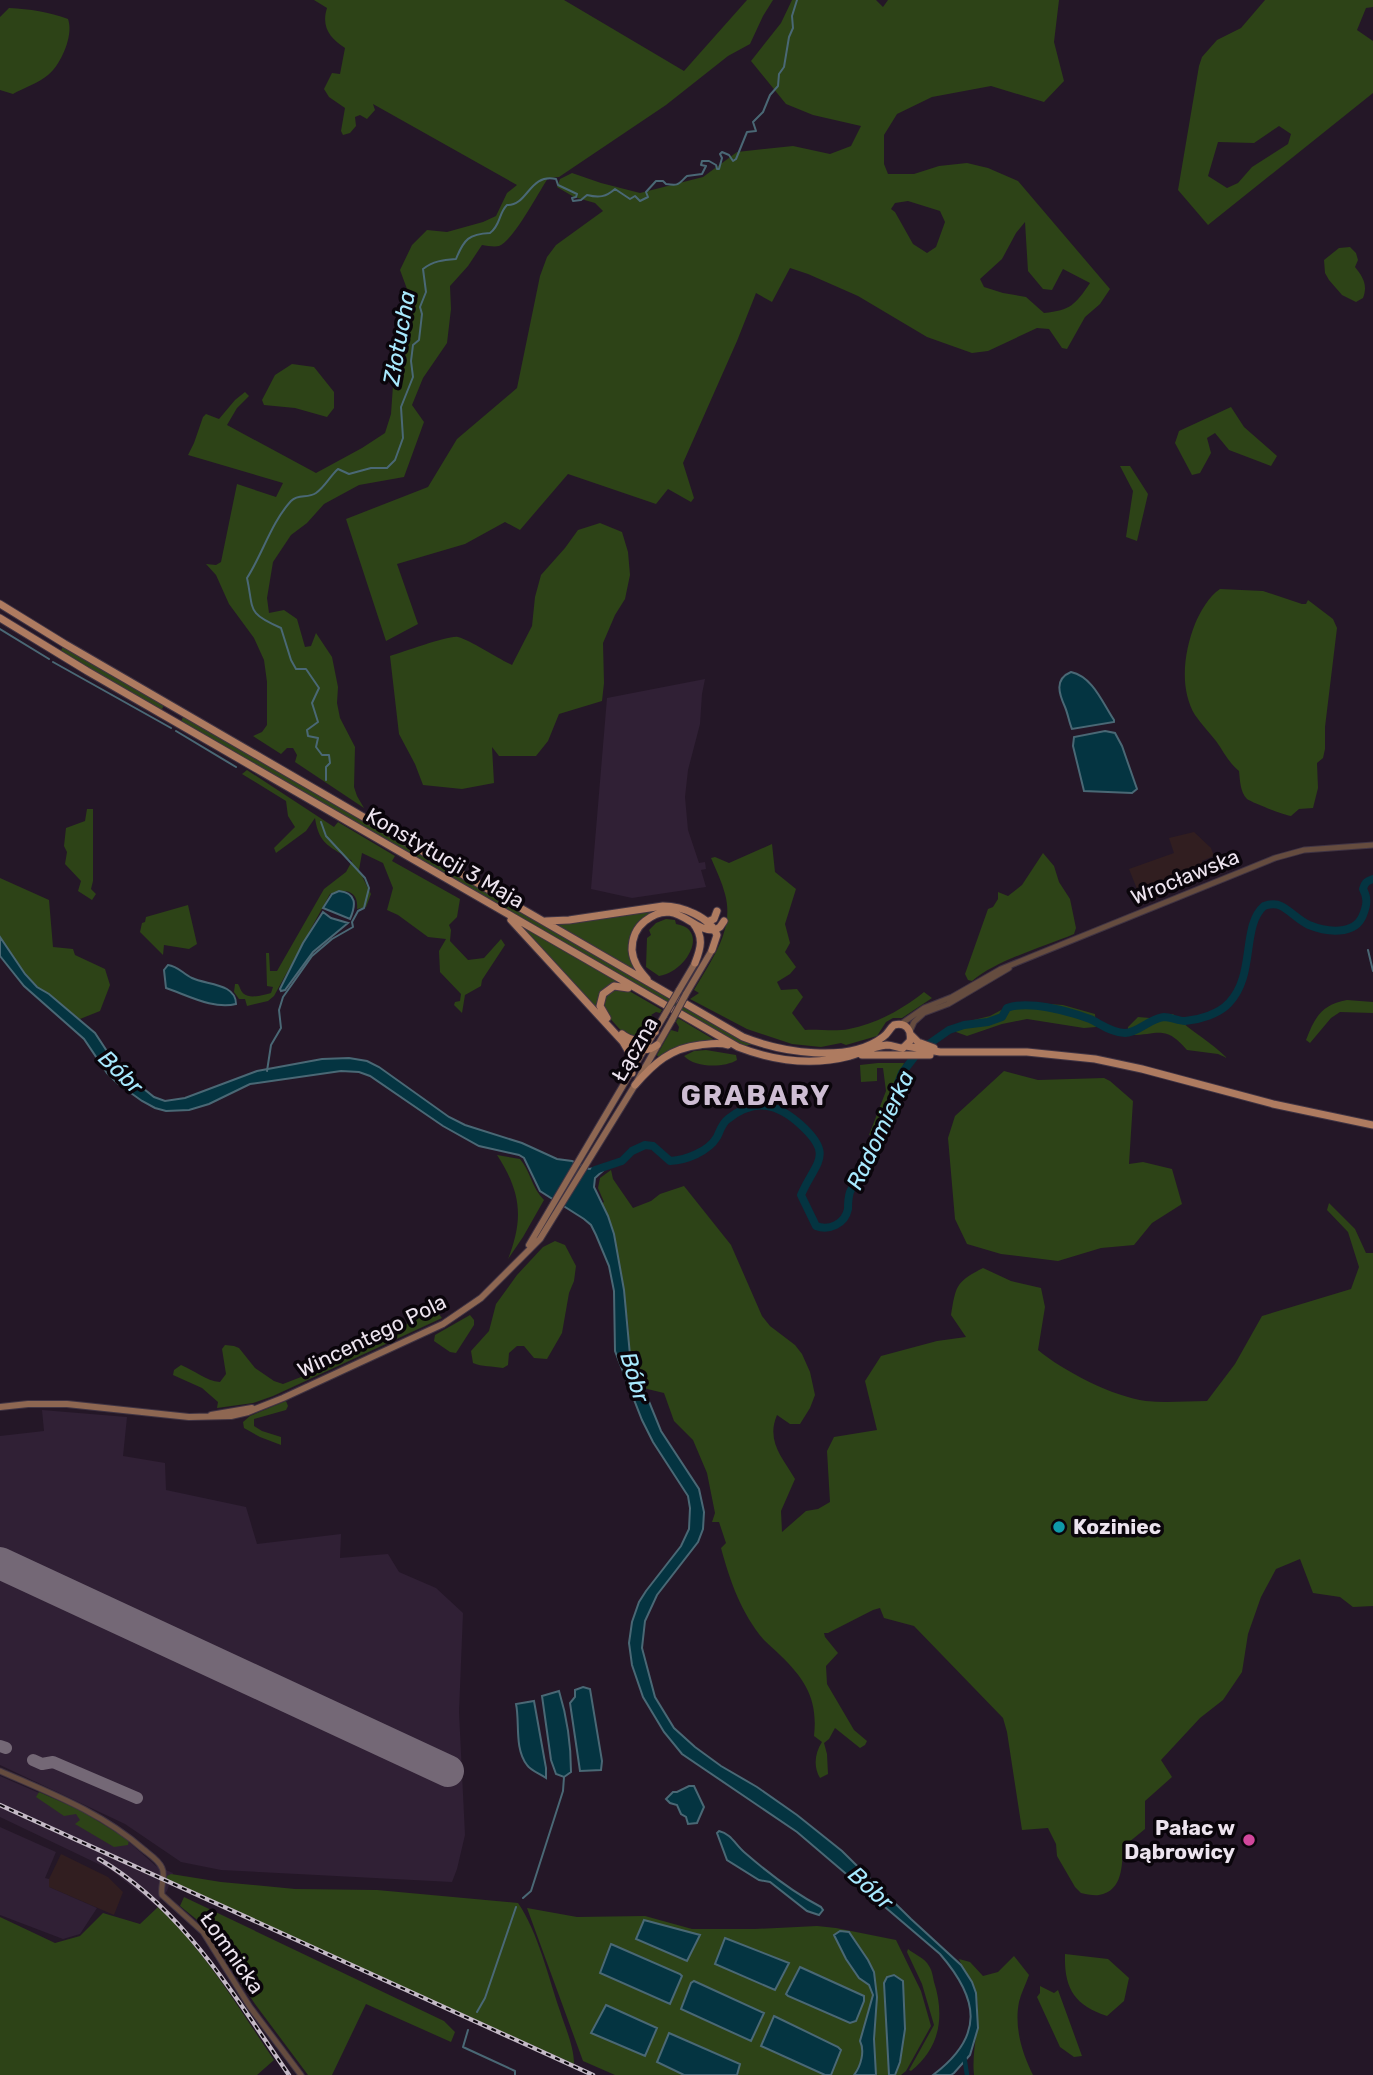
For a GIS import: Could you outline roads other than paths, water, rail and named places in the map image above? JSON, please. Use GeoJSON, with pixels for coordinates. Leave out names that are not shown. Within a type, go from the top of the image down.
{"type":"FeatureCollection","features":[{"type":"Feature","properties":{"kind":"main road","name":"Konstytucji 3 Maja"},"geometry":{"type":"LineString","coordinates":[[0,604],[743,1037],[780,1049],[813,1053],[851,1050],[874,1043],[887,1033]]}},
{"type":"Feature","properties":{"kind":"main road","name":"Konstytucji 3 Maja"},"geometry":{"type":"LineString","coordinates":[[0,618],[59,655],[738,1047],[768,1057],[822,1061],[892,1045]]}},
{"type":"Feature","properties":{"kind":"main road"},"geometry":{"type":"LineString","coordinates":[[541,920],[557,922],[667,906],[682,909],[707,922],[715,930],[717,937],[712,950]]}},
{"type":"Feature","properties":{"kind":"main road"},"geometry":{"type":"LineString","coordinates":[[707,922],[714,919],[717,911]]}},
{"type":"Feature","properties":{"kind":"main road"},"geometry":{"type":"LineString","coordinates":[[503,912],[623,1042],[630,1054],[632,1073]]}},
{"type":"Feature","properties":{"kind":"main road"},"geometry":{"type":"LineString","coordinates":[[656,987],[640,971],[634,959],[633,942],[637,929],[648,919],[661,913],[677,914],[708,930],[715,930],[724,921]]}},
{"type":"Feature","properties":{"kind":"main road"},"geometry":{"type":"LineString","coordinates":[[690,920],[698,930],[701,940],[695,963]]}},
{"type":"Feature","properties":{"kind":"main road","name":"Łączna"},"geometry":{"type":"LineString","coordinates":[[583,1163],[635,1085],[712,950]]}},
{"type":"Feature","properties":{"kind":"main road","name":"Łączna"},"geometry":{"type":"LineString","coordinates":[[583,1163],[695,963]]}},
{"type":"Feature","properties":{"kind":"main road"},"geometry":{"type":"LineString","coordinates":[[640,991],[618,986],[609,988],[602,997],[601,1010],[628,1039],[640,1041],[655,1032]]}},
{"type":"Feature","properties":{"kind":"main road"},"geometry":{"type":"LineString","coordinates":[[913,1045],[906,1026],[901,1024],[891,1027],[887,1033],[888,1040],[899,1048],[913,1045],[960,1052],[1041,1053],[1095,1059],[1273,1104],[1373,1125]]}},
{"type":"Feature","properties":{"kind":"main road"},"geometry":{"type":"LineString","coordinates":[[623,1042],[634,1048],[645,1049],[657,1045]]}},
{"type":"Feature","properties":{"kind":"main road"},"geometry":{"type":"LineString","coordinates":[[635,1085],[656,1062],[677,1050],[719,1043],[738,1047]]}},
{"type":"Feature","properties":{"kind":"main road"},"geometry":{"type":"LineString","coordinates":[[851,1055],[940,1055],[960,1052]]}},
{"type":"Feature","properties":{"kind":"main road","name":"Wincentego Pola"},"geometry":{"type":"LineString","coordinates":[[0,1407],[66,1404],[206,1417],[230,1410],[256,1407],[296,1392],[443,1324],[481,1298],[540,1238],[583,1163]]}},
{"type":"Feature","properties":{"kind":"street","name":"Wrocławska"},"geometry":{"type":"LineString","coordinates":[[901,1024],[924,1008],[953,997],[989,975],[1285,855],[1304,850],[1373,845]]}},
{"type":"Feature","properties":{"kind":"street","name":"Wrocławska"},"geometry":{"type":"LineString","coordinates":[[910,1032],[914,1022],[924,1013],[948,1004],[1015,964]]}},
{"type":"Feature","properties":{"kind":"street","name":"Łomnicka"},"geometry":{"type":"LineString","coordinates":[[0,1771],[92,1813],[127,1835],[159,1863],[164,1873],[162,1895],[203,1932],[254,2013],[302,2075]]}},
{"type":"Feature","properties":{"kind":"water"},"geometry":{"type":"Polygon","coordinates":[[[1071,672],[1091,685],[1114,722],[1072,729],[1059,687],[1062,679],[1071,672]]]}},
{"type":"Feature","properties":{"kind":"water"},"geometry":{"type":"Polygon","coordinates":[[[1105,731],[1115,733],[1122,746],[1137,789],[1132,793],[1084,791],[1073,746],[1074,737],[1105,731]]]}},
{"type":"Feature","properties":{"kind":"water"},"geometry":{"type":"Polygon","coordinates":[[[339,891],[349,894],[354,900],[350,919],[323,908],[332,894],[339,891]]]}},
{"type":"Feature","properties":{"kind":"water"},"geometry":{"type":"Polygon","coordinates":[[[323,912],[331,918],[348,923],[313,952],[285,990],[281,991],[303,943],[323,912]]]}},
{"type":"Feature","properties":{"kind":"water","name":"Bóbr"},"geometry":{"type":"Polygon","coordinates":[[[0,937],[37,987],[95,1033],[118,1068],[154,1097],[165,1101],[185,1098],[257,1071],[322,1059],[349,1058],[367,1061],[379,1067],[449,1117],[465,1125],[589,1169],[605,1166],[595,1178],[594,1187],[614,1234],[624,1290],[630,1355],[661,1431],[699,1489],[704,1512],[703,1529],[698,1542],[657,1595],[645,1621],[642,1648],[655,1697],[674,1728],[695,1747],[797,1815],[842,1851],[961,1965],[976,1993],[978,2028],[970,2055],[954,2073],[933,2075],[962,2046],[971,2017],[963,1986],[940,1954],[797,1832],[682,1754],[664,1732],[643,1697],[632,1665],[629,1643],[632,1622],[646,1591],[681,1546],[689,1529],[690,1508],[688,1496],[642,1420],[615,1351],[614,1291],[609,1266],[591,1225],[540,1191],[524,1158],[479,1146],[443,1126],[370,1076],[359,1072],[341,1071],[250,1084],[209,1104],[189,1110],[166,1111],[155,1108],[117,1083],[84,1039],[24,986],[0,956],[0,937]]]}},
{"type":"Feature","properties":{"kind":"water"},"geometry":{"type":"Polygon","coordinates":[[[168,965],[192,978],[226,988],[235,997],[236,1004],[210,1003],[166,988],[164,970],[168,965]]]}},
{"type":"Feature","properties":{"kind":"water"},"geometry":{"type":"Polygon","coordinates":[[[583,1687],[590,1689],[602,1761],[601,1770],[580,1771],[570,1703],[575,1697],[575,1690],[583,1687]]]}},
{"type":"Feature","properties":{"kind":"water"},"geometry":{"type":"Polygon","coordinates":[[[559,1691],[570,1752],[571,1772],[564,1777],[556,1774],[551,1760],[542,1696],[559,1691]]]}},
{"type":"Feature","properties":{"kind":"water"},"geometry":{"type":"Polygon","coordinates":[[[534,1701],[546,1778],[527,1765],[520,1751],[516,1704],[534,1701]]]}},
{"type":"Feature","properties":{"kind":"water"},"geometry":{"type":"Polygon","coordinates":[[[694,1786],[704,1807],[697,1823],[688,1824],[677,1805],[666,1799],[673,1792],[694,1786]]]}},
{"type":"Feature","properties":{"kind":"water"},"geometry":{"type":"Polygon","coordinates":[[[719,1831],[730,1837],[771,1874],[823,1910],[819,1915],[807,1911],[770,1882],[759,1880],[727,1860],[717,1833],[719,1831]]]}},
{"type":"Feature","properties":{"kind":"water"},"geometry":{"type":"Polygon","coordinates":[[[644,1920],[700,1935],[687,1961],[636,1939],[644,1920]]]}},
{"type":"Feature","properties":{"kind":"water"},"geometry":{"type":"Polygon","coordinates":[[[840,1931],[849,1932],[874,1972],[877,1997],[874,2039],[876,2075],[854,2075],[862,2058],[860,2041],[873,1995],[869,1985],[859,1978],[846,1959],[834,1935],[840,1931]]]}},
{"type":"Feature","properties":{"kind":"water"},"geometry":{"type":"Polygon","coordinates":[[[725,1938],[789,1963],[775,1990],[715,1964],[725,1938]]]}},
{"type":"Feature","properties":{"kind":"water"},"geometry":{"type":"Polygon","coordinates":[[[611,1944],[682,1976],[670,2004],[600,1973],[611,1944]]]}},
{"type":"Feature","properties":{"kind":"water"},"geometry":{"type":"Polygon","coordinates":[[[800,1967],[864,1996],[856,2021],[850,2023],[788,1996],[786,1994],[800,1967]]]}},
{"type":"Feature","properties":{"kind":"water"},"geometry":{"type":"Polygon","coordinates":[[[894,1975],[903,1981],[905,2029],[900,2062],[895,2075],[889,2075],[884,1983],[887,1977],[894,1975]]]}},
{"type":"Feature","properties":{"kind":"water"},"geometry":{"type":"Polygon","coordinates":[[[694,1981],[764,2013],[751,2041],[681,2009],[694,1981]]]}},
{"type":"Feature","properties":{"kind":"water"},"geometry":{"type":"Polygon","coordinates":[[[606,2005],[657,2028],[645,2056],[591,2033],[606,2005]]]}},
{"type":"Feature","properties":{"kind":"water"},"geometry":{"type":"Polygon","coordinates":[[[774,2016],[841,2050],[831,2075],[825,2075],[761,2046],[774,2016]]]}},
{"type":"Feature","properties":{"kind":"water"},"geometry":{"type":"Polygon","coordinates":[[[669,2033],[740,2064],[737,2075],[684,2075],[657,2062],[669,2033]]]}},
{"type":"Feature","properties":{"kind":"waterway","name":"Złotucha"},"geometry":{"type":"LineString","coordinates":[[326,780],[329,755],[322,755],[316,747],[318,738],[308,736],[307,730],[318,722],[312,703],[319,688],[306,669],[296,669],[281,628],[257,614],[252,604],[247,578],[278,519],[291,501],[316,493],[338,469],[349,474],[371,468],[387,468],[395,460],[403,438],[401,407],[413,377],[413,345],[419,340],[422,314],[420,307],[426,292],[423,269],[438,261],[456,259],[468,239],[490,233],[507,205],[520,201],[534,185],[547,178],[556,179],[558,185],[577,194],[572,198],[573,201],[581,200],[587,195],[599,197],[615,189],[630,199],[635,196],[640,201],[648,197],[646,192],[656,181],[676,184],[687,176],[702,174],[706,166],[701,165],[702,161],[709,161],[719,169],[722,152],[729,155],[733,161],[736,159],[747,132],[756,131],[753,122],[763,112],[770,95],[778,86],[793,28],[792,16],[797,0]]}},
{"type":"Feature","properties":{"kind":"waterway"},"geometry":{"type":"LineString","coordinates":[[0,629],[49,659]]}},
{"type":"Feature","properties":{"kind":"waterway"},"geometry":{"type":"LineString","coordinates":[[53,662],[171,728]]}},
{"type":"Feature","properties":{"kind":"waterway"},"geometry":{"type":"LineString","coordinates":[[176,731],[236,767]]}},
{"type":"Feature","properties":{"kind":"waterway","name":"Złotucha"},"geometry":{"type":"LineString","coordinates":[[267,1071],[271,1045],[281,1028],[279,1010],[283,997],[312,956],[332,939],[353,927],[352,922],[358,911],[364,908],[369,888],[365,878],[326,836],[321,822]]}},
{"type":"Feature","properties":{"kind":"waterway","name":"Radomierka"},"geometry":{"type":"LineString","coordinates":[[595,1170],[622,1161],[632,1151],[645,1145],[653,1146],[670,1161],[690,1157],[708,1147],[724,1123],[738,1112],[766,1106],[792,1118],[817,1144],[819,1159],[801,1195],[816,1226],[831,1227],[844,1219],[850,1192],[861,1179],[902,1073],[919,1051],[949,1030],[988,1022],[1002,1017],[1007,1008],[1026,1005],[1071,1013],[1120,1033],[1135,1031],[1159,1018],[1185,1021],[1208,1016],[1225,1007],[1237,992],[1243,979],[1253,926],[1264,906],[1279,905],[1305,923],[1339,931],[1359,922],[1366,902],[1363,889],[1366,882],[1373,879]]}},
{"type":"Feature","properties":{"kind":"waterway"},"geometry":{"type":"LineString","coordinates":[[1368,950],[1373,971]]}},
{"type":"Feature","properties":{"kind":"waterway"},"geometry":{"type":"LineString","coordinates":[[523,1898],[531,1891],[563,1791],[564,1777]]}},
{"type":"Feature","properties":{"kind":"waterway"},"geometry":{"type":"LineString","coordinates":[[477,2012],[485,1998],[516,1907]]}},
{"type":"Feature","properties":{"kind":"waterway"},"geometry":{"type":"LineString","coordinates":[[468,2030],[463,2047],[515,2071],[515,2075]]}},
{"type":"Feature","properties":{"kind":"waterway"},"geometry":{"type":"LineString","coordinates":[[964,2055],[967,2075]]}},
{"type":"Feature","properties":{"kind":"railway"},"geometry":{"type":"LineString","coordinates":[[0,1805],[593,2075]]}},
{"type":"Feature","properties":{"kind":"railway"},"geometry":{"type":"LineString","coordinates":[[99,1859],[129,1879],[182,1928],[227,1985],[289,2075]]}},
{"type":"Feature","properties":{"kind":"place","name":"Koziniec"},"geometry":{"type":"Point","coordinates":[1059,1527]}},
{"type":"Feature","properties":{"kind":"place","name":"Pałac w Dąbrowicy"},"geometry":{"type":"Point","coordinates":[1249,1840]}},
{"type":"Feature","properties":{"kind":"district","name":"GRABARY"},"geometry":{"type":"Point","coordinates":[756,1095]}}]}
